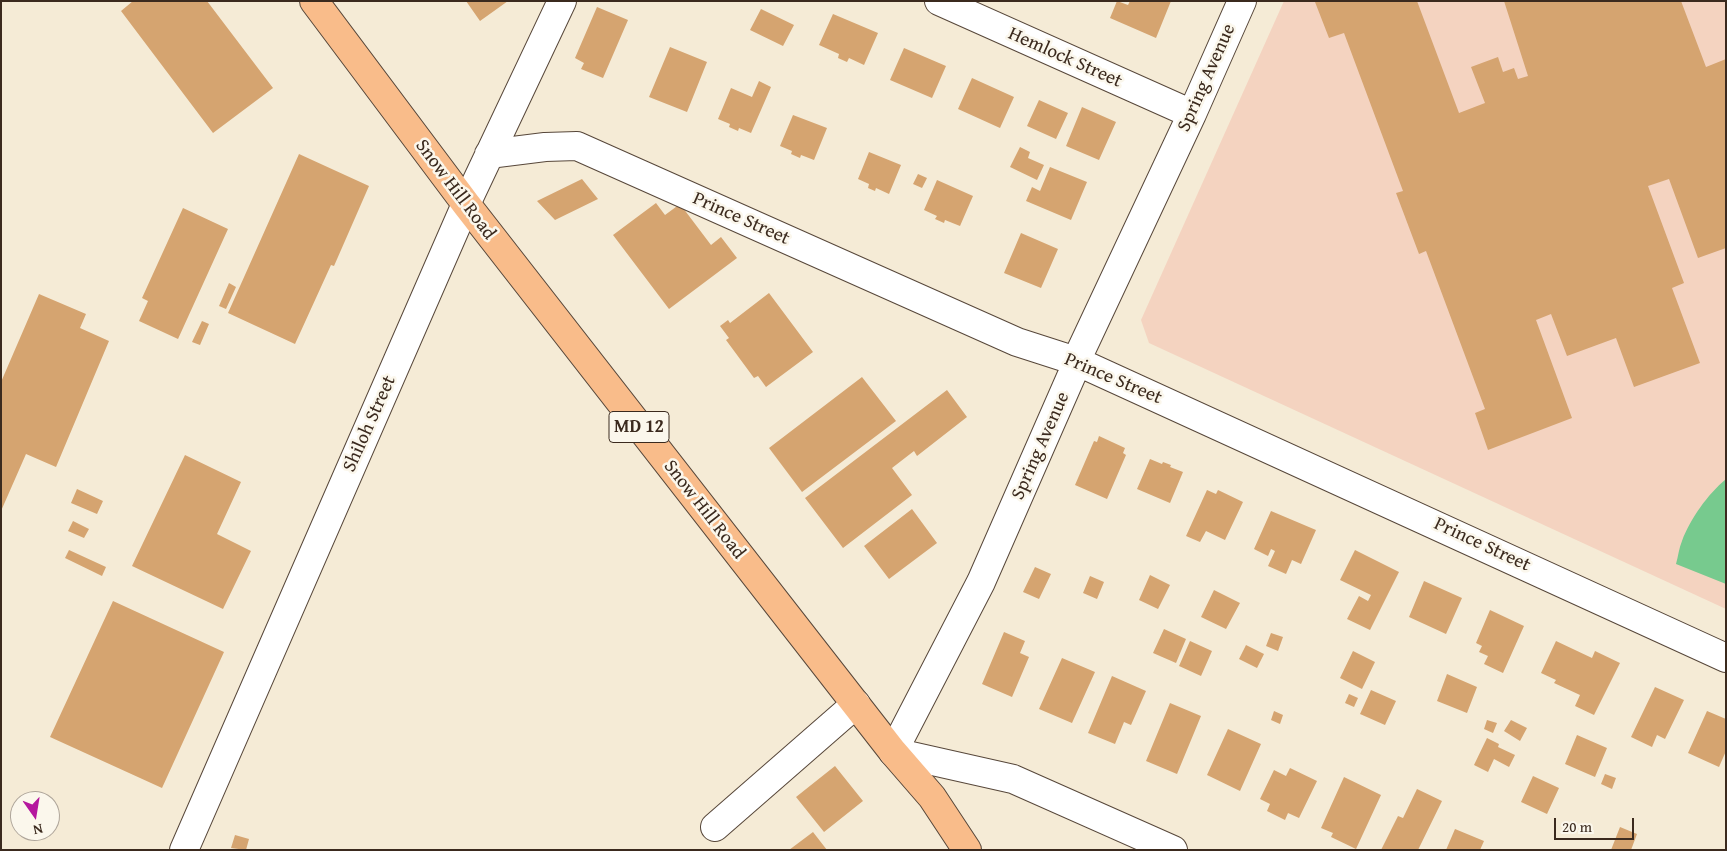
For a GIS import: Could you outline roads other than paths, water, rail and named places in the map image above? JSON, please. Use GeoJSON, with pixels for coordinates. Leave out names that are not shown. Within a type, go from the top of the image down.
{"type":"FeatureCollection","features":[{"type":"Feature","properties":{"kind":"main road","name":"Snow Hill Road"},"geometry":{"type":"LineString","coordinates":[[314,1],[466,204],[893,752],[932,796],[967,850]]}},
{"type":"Feature","properties":{"kind":"street","name":"Shiloh Street"},"geometry":{"type":"LineString","coordinates":[[184,850],[466,204],[562,1]]}},
{"type":"Feature","properties":{"kind":"street","name":"Hemlock Street"},"geometry":{"type":"LineString","coordinates":[[939,1],[1192,114]]}},
{"type":"Feature","properties":{"kind":"street","name":"Spring Avenue"},"geometry":{"type":"LineString","coordinates":[[893,752],[980,582],[1077,363],[1076,361],[1192,114],[1242,1]]}},
{"type":"Feature","properties":{"kind":"street","name":"Prince Street"},"geometry":{"type":"LineString","coordinates":[[489,154],[545,147],[577,146],[1018,342],[1076,361],[1726,658]]}},
{"type":"Feature","properties":{"kind":"street"},"geometry":{"type":"LineString","coordinates":[[715,827],[856,704]]}},
{"type":"Feature","properties":{"kind":"street"},"geometry":{"type":"LineString","coordinates":[[893,752],[1013,779],[1173,850]]}}]}
